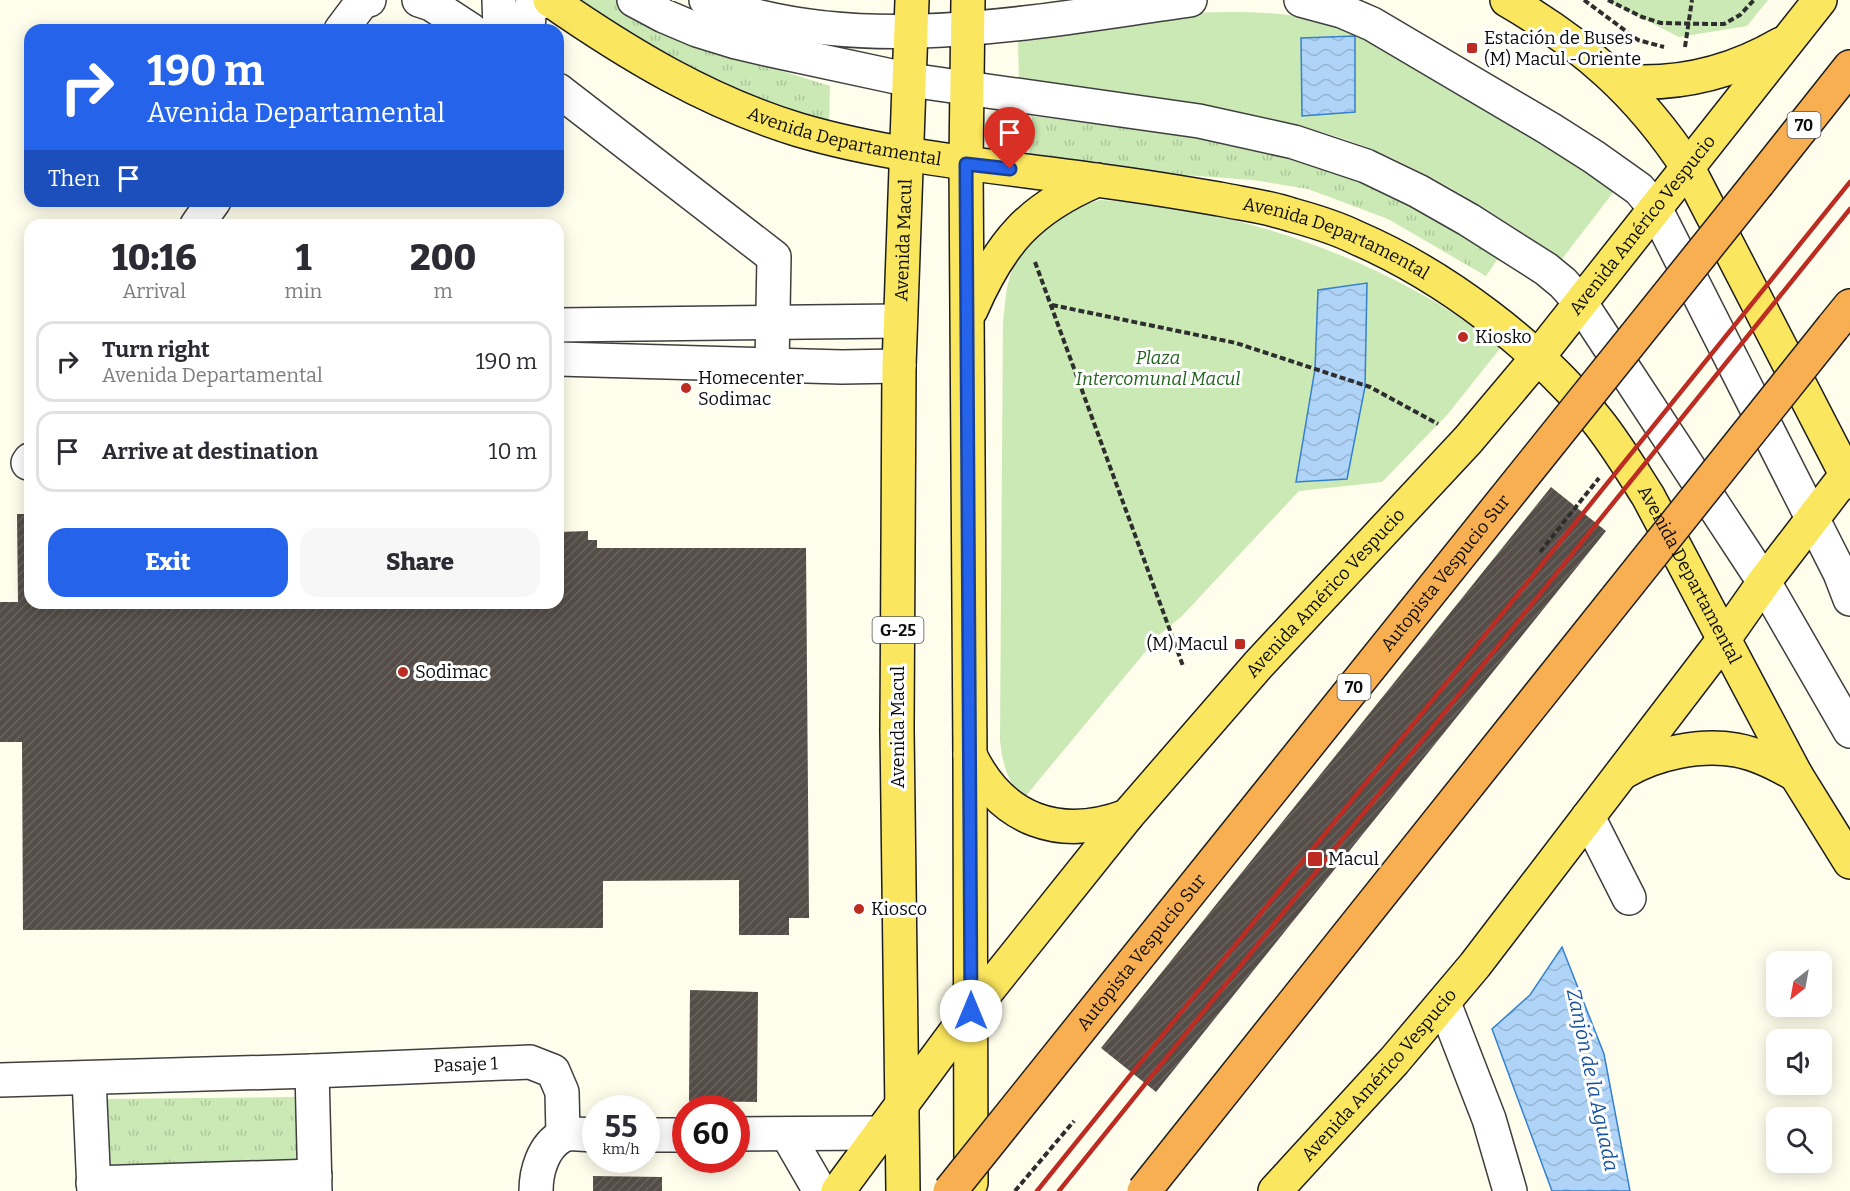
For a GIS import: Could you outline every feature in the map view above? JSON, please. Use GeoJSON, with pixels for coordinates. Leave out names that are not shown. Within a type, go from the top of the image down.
{"type":"FeatureCollection","features":[{"type":"Feature","properties":{"kind":"highway","name":"Autopista Vespucio Sur"},"geometry":{"type":"LineString","coordinates":[[950,1191],[1850,67]]}},
{"type":"Feature","properties":{"kind":"highway"},"geometry":{"type":"LineString","coordinates":[[1144,1191],[1841,316]]}},
{"type":"Feature","properties":{"kind":"main road","name":"Avenida Departamental"},"geometry":{"type":"LineString","coordinates":[[550,0],[651,67],[743,110],[819,135],[852,144],[966,164],[1096,180],[1212,198],[1290,214],[1356,237],[1424,274],[1465,300],[1537,358],[1569,388],[1620,452],[1648,496],[1796,775],[1850,862]]}},
{"type":"Feature","properties":{"kind":"main road"},"geometry":{"type":"LineString","coordinates":[[1507,0],[1568,39],[1619,81],[1666,135],[1688,168],[1849,475]]}},
{"type":"Feature","properties":{"kind":"main road","name":"Avenida Américo Vespucio"},"geometry":{"type":"LineString","coordinates":[[838,1191],[971,1011],[1127,816],[1258,665],[1468,440],[1537,358],[1820,0]]}},
{"type":"Feature","properties":{"kind":"main road","name":"G-25"},"geometry":{"type":"LineString","coordinates":[[908,154],[911,15]]}},
{"type":"Feature","properties":{"kind":"main road"},"geometry":{"type":"LineString","coordinates":[[968,15],[966,164],[971,1191]]}},
{"type":"Feature","properties":{"kind":"main road"},"geometry":{"type":"LineString","coordinates":[[1619,81],[1657,83],[1709,75],[1765,54],[1791,39]]}},
{"type":"Feature","properties":{"kind":"main road","name":"Avenida Macul"},"geometry":{"type":"LineString","coordinates":[[903,1191],[897,730],[899,366],[908,154]]}},
{"type":"Feature","properties":{"kind":"main road"},"geometry":{"type":"LineString","coordinates":[[967,320],[994,261],[1011,238],[1031,218],[1051,203],[1096,180]]}},
{"type":"Feature","properties":{"kind":"main road","name":"Avenida Américo Vespucio"},"geometry":{"type":"LineString","coordinates":[[1275,1191],[1394,1061],[1475,965],[1725,639],[1764,582],[1849,475]]}},
{"type":"Feature","properties":{"kind":"main road"},"geometry":{"type":"LineString","coordinates":[[1620,775],[1638,764],[1703,749],[1735,750],[1754,755],[1796,775]]}},
{"type":"Feature","properties":{"kind":"main road"},"geometry":{"type":"LineString","coordinates":[[970,755],[979,772],[1004,801],[1038,820],[1060,826],[1083,827],[1106,824],[1127,816]]}},
{"type":"Feature","properties":{"kind":"street"},"geometry":{"type":"LineString","coordinates":[[346,24],[362,2],[369,0]]}},
{"type":"Feature","properties":{"kind":"street"},"geometry":{"type":"LineString","coordinates":[[419,0],[431,4],[462,24]]}},
{"type":"Feature","properties":{"kind":"street"},"geometry":{"type":"LineString","coordinates":[[499,0],[500,24]]}},
{"type":"Feature","properties":{"kind":"street"},"geometry":{"type":"LineString","coordinates":[[528,24],[531,5],[550,0]]}},
{"type":"Feature","properties":{"kind":"street"},"geometry":{"type":"LineString","coordinates":[[634,0],[697,30],[735,42],[910,80],[1210,123],[1294,142],[1366,166],[1419,191],[1469,220],[1546,269],[1581,302],[1764,582],[1850,731]]}},
{"type":"Feature","properties":{"kind":"street"},"geometry":{"type":"LineString","coordinates":[[706,0],[755,15],[846,30],[911,15],[968,15],[1190,0]]}},
{"type":"Feature","properties":{"kind":"street"},"geometry":{"type":"LineString","coordinates":[[1301,0],[1342,11],[1372,24],[1594,157],[1639,189],[1655,208],[1850,599]]}},
{"type":"Feature","properties":{"kind":"street"},"geometry":{"type":"LineString","coordinates":[[564,95],[774,256],[772,365]]}},
{"type":"Feature","properties":{"kind":"street"},"geometry":{"type":"LineString","coordinates":[[564,325],[900,321]]}},
{"type":"Feature","properties":{"kind":"street"},"geometry":{"type":"LineString","coordinates":[[564,359],[899,366]]}},
{"type":"Feature","properties":{"kind":"street"},"geometry":{"type":"LineString","coordinates":[[1588,817],[1629,898]]}},
{"type":"Feature","properties":{"kind":"street"},"geometry":{"type":"LineString","coordinates":[[1444,1003],[1489,1119],[1510,1191]]}},
{"type":"Feature","properties":{"kind":"street","name":"Pasaje 1"},"geometry":{"type":"LineString","coordinates":[[0,1080],[530,1062],[553,1071],[561,1092],[563,1135]]}},
{"type":"Feature","properties":{"kind":"street"},"geometry":{"type":"LineString","coordinates":[[89,1078],[93,1187],[315,1183],[312,1071]]}},
{"type":"Feature","properties":{"kind":"street"},"geometry":{"type":"LineString","coordinates":[[750,1134],[880,1133]]}},
{"type":"Feature","properties":{"kind":"street"},"geometry":{"type":"LineString","coordinates":[[787,1134],[820,1191]]}},
{"type":"Feature","properties":{"kind":"street"},"geometry":{"type":"LineString","coordinates":[[536,1191],[539,1167],[553,1144],[563,1135],[582,1135]]}},
{"type":"Feature","properties":{"kind":"path"},"geometry":{"type":"LineString","coordinates":[[1584,0],[1625,32],[1652,45],[1684,48],[1692,0]]}},
{"type":"Feature","properties":{"kind":"path"},"geometry":{"type":"LineString","coordinates":[[1608,0],[1661,24],[1724,24],[1740,15],[1754,0]]}},
{"type":"Feature","properties":{"kind":"path"},"geometry":{"type":"LineString","coordinates":[[1031,218],[1027,241],[1183,666]]}},
{"type":"Feature","properties":{"kind":"path"},"geometry":{"type":"LineString","coordinates":[[1052,305],[1236,343],[1370,387],[1446,428]]}},
{"type":"Feature","properties":{"kind":"path"},"geometry":{"type":"LineString","coordinates":[[1540,552],[1599,478]]}},
{"type":"Feature","properties":{"kind":"path"},"geometry":{"type":"LineString","coordinates":[[1015,1191],[1074,1121]]}},
{"type":"Feature","properties":{"kind":"green space"},"geometry":{"type":"Polygon","coordinates":[[[580,0],[618,0],[715,50],[830,86],[829,126],[716,83],[644,46],[580,0]]]}},
{"type":"Feature","properties":{"kind":"green space"},"geometry":{"type":"Polygon","coordinates":[[[1607,0],[1768,0],[1747,26],[1679,37],[1607,0]]]}},
{"type":"Feature","properties":{"kind":"green space"},"geometry":{"type":"Polygon","coordinates":[[[1188,13],[1290,15],[1327,23],[1351,32],[1519,128],[1615,190],[1562,259],[1484,208],[1430,177],[1402,162],[1344,139],[1284,122],[1243,114],[1019,80],[1018,40],[1188,13]]]}},
{"type":"Feature","properties":{"kind":"green space"},"geometry":{"type":"Polygon","coordinates":[[[1032,116],[1256,144],[1363,177],[1501,254],[1486,276],[1388,219],[1308,189],[1253,180],[1156,173],[1029,154],[1032,116]]]}},
{"type":"Feature","properties":{"kind":"green space","name":"Plaza Intercomunal Macul"},"geometry":{"type":"Polygon","coordinates":[[[1100,200],[1184,210],[1225,218],[1306,242],[1346,257],[1421,294],[1502,346],[1447,415],[1382,482],[1299,491],[1181,617],[1160,634],[1024,798],[1013,786],[1006,771],[1000,740],[1003,321],[1006,293],[1013,267],[1030,239],[1054,219],[1100,200]],[[1367,283],[1318,290],[1315,369],[1297,481],[1365,387],[1367,283]]]}},
{"type":"Feature","properties":{"kind":"green space"},"geometry":{"type":"Polygon","coordinates":[[[296,1097],[297,1172],[103,1174],[102,1099],[296,1097]]]}},
{"type":"Feature","properties":{"kind":"water"},"geometry":{"type":"Polygon","coordinates":[[[1355,36],[1355,112],[1302,116],[1301,38],[1355,36]]]}},
{"type":"Feature","properties":{"kind":"water"},"geometry":{"type":"Polygon","coordinates":[[[1367,283],[1365,387],[1347,479],[1296,482],[1315,369],[1318,290],[1367,283]]]}},
{"type":"Feature","properties":{"kind":"water","name":"Zanjón de la Aguada"},"geometry":{"type":"Polygon","coordinates":[[[1562,947],[1604,1054],[1630,1191],[1552,1191],[1492,1029],[1530,995],[1562,947]]]}},
{"type":"Feature","properties":{"kind":"building"},"geometry":{"type":"Polygon","coordinates":[[[1551,487],[1606,531],[1156,1092],[1101,1048],[1551,487]]]}},
{"type":"Feature","properties":{"kind":"building","name":"Sodimac"},"geometry":{"type":"Polygon","coordinates":[[[17,514],[24,514],[24,609],[564,609],[564,532],[588,531],[588,540],[597,540],[597,548],[806,548],[809,918],[789,918],[789,935],[739,935],[739,880],[603,881],[603,928],[23,930],[22,742],[0,742],[0,602],[18,602],[17,514]]]}},
{"type":"Feature","properties":{"kind":"building"},"geometry":{"type":"Polygon","coordinates":[[[690,990],[758,992],[757,1102],[750,1102],[750,1095],[689,1095],[690,990]]]}},
{"type":"Feature","properties":{"kind":"building"},"geometry":{"type":"Polygon","coordinates":[[[593,1176],[662,1177],[662,1191],[593,1191],[593,1176]]]}},
{"type":"Feature","properties":{"kind":"railway"},"geometry":{"type":"LineString","coordinates":[[1037,1191],[1850,182]]}},
{"type":"Feature","properties":{"kind":"railway"},"geometry":{"type":"LineString","coordinates":[[1059,1191],[1850,209]]}},
{"type":"Feature","properties":{"kind":"place","name":"Estación de Buses (M) Macul -Oriente"},"geometry":{"type":"Point","coordinates":[1472,48]}},
{"type":"Feature","properties":{"kind":"place","name":"Kiosko"},"geometry":{"type":"Point","coordinates":[1463,337]}},
{"type":"Feature","properties":{"kind":"place","name":"Homecenter Sodimac"},"geometry":{"type":"Point","coordinates":[686,388]}},
{"type":"Feature","properties":{"kind":"place","name":"(M) Macul"},"geometry":{"type":"Point","coordinates":[1240,644]}},
{"type":"Feature","properties":{"kind":"place","name":"Sodimac"},"geometry":{"type":"Point","coordinates":[403,672]}},
{"type":"Feature","properties":{"kind":"place","name":"Macul"},"geometry":{"type":"Point","coordinates":[1315,859]}},
{"type":"Feature","properties":{"kind":"place","name":"Kiosco"},"geometry":{"type":"Point","coordinates":[859,909]}},
{"type":"Feature","properties":{"kind":"route"},"geometry":{"type":"LineString","coordinates":[[971,1011],[966,164],[1010,169]]}}]}
